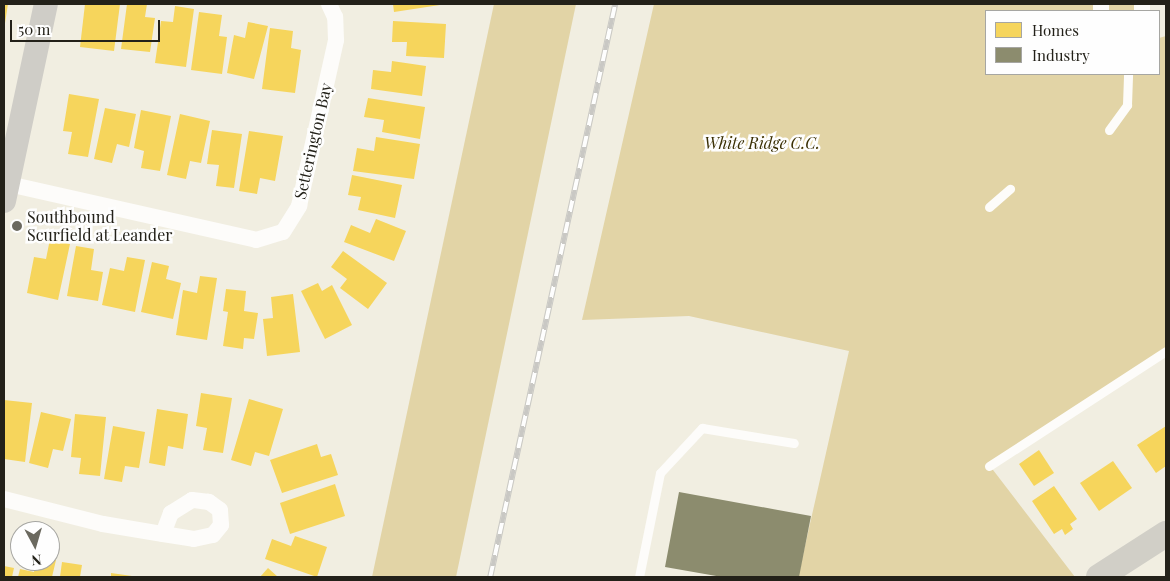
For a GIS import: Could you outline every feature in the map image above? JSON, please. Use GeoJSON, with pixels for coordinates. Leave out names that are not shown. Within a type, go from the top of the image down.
{"type":"FeatureCollection","features":[{"type":"Feature","properties":{"kind":"main road"},"geometry":{"type":"LineString","coordinates":[[1099,577],[1166,534]]}},
{"type":"Feature","properties":{"kind":"street"},"geometry":{"type":"LineString","coordinates":[[5,189],[46,4]]}},
{"type":"Feature","properties":{"kind":"street","name":"Setterington Bay"},"geometry":{"type":"LineString","coordinates":[[5,189],[256,240],[283,232],[299,206],[336,40],[335,18],[329,4]]}},
{"type":"Feature","properties":{"kind":"street"},"geometry":{"type":"LineString","coordinates":[[4,499],[103,524],[163,534]]}},
{"type":"Feature","properties":{"kind":"lane"},"geometry":{"type":"LineString","coordinates":[[1109,130],[1127,105],[1128,75]]}},
{"type":"Feature","properties":{"kind":"lane"},"geometry":{"type":"LineString","coordinates":[[989,207],[1010,189]]}},
{"type":"Feature","properties":{"kind":"lane"},"geometry":{"type":"LineString","coordinates":[[989,466],[1166,351]]}},
{"type":"Feature","properties":{"kind":"lane"},"geometry":{"type":"LineString","coordinates":[[639,577],[660,473],[702,428],[794,442]]}},
{"type":"Feature","properties":{"kind":"green space"},"geometry":{"type":"Polygon","coordinates":[[[494,4],[576,4],[456,577],[372,577],[494,4]]]}},
{"type":"Feature","properties":{"kind":"green space","name":"White Ridge C.C."},"geometry":{"type":"Polygon","coordinates":[[[654,4],[1142,4],[1142,10],[985,10],[985,75],[1160,75],[1160,38],[1166,36],[1166,351],[990,466],[1075,577],[798,577],[849,351],[689,316],[582,320],[654,4]]]}},
{"type":"Feature","properties":{"kind":"building: Homes"},"geometry":{"type":"Polygon","coordinates":[[[4,4],[8,4],[5,23],[4,23],[4,4]]]}},
{"type":"Feature","properties":{"kind":"building: Homes"},"geometry":{"type":"Polygon","coordinates":[[[85,4],[120,4],[114,51],[80,47],[85,4]]]}},
{"type":"Feature","properties":{"kind":"building: Homes"},"geometry":{"type":"Polygon","coordinates":[[[127,4],[147,4],[145,17],[155,18],[150,52],[121,49],[127,4]]]}},
{"type":"Feature","properties":{"kind":"building: Homes"},"geometry":{"type":"Polygon","coordinates":[[[393,4],[440,4],[440,5],[394,12],[393,4]]]}},
{"type":"Feature","properties":{"kind":"building: Homes"},"geometry":{"type":"Polygon","coordinates":[[[175,6],[194,9],[186,67],[155,63],[161,21],[173,22],[175,6]]]}},
{"type":"Feature","properties":{"kind":"building: Homes"},"geometry":{"type":"Polygon","coordinates":[[[199,12],[222,15],[219,36],[227,37],[222,74],[191,70],[199,12]]]}},
{"type":"Feature","properties":{"kind":"building: Homes"},"geometry":{"type":"Polygon","coordinates":[[[393,21],[446,24],[444,58],[406,56],[407,42],[392,42],[393,21]]]}},
{"type":"Feature","properties":{"kind":"building: Homes"},"geometry":{"type":"Polygon","coordinates":[[[248,22],[268,26],[254,79],[227,73],[234,35],[245,38],[248,22]]]}},
{"type":"Feature","properties":{"kind":"building: Homes"},"geometry":{"type":"Polygon","coordinates":[[[270,28],[293,31],[291,48],[301,50],[295,93],[262,89],[270,28]]]}},
{"type":"Feature","properties":{"kind":"building: Homes"},"geometry":{"type":"Polygon","coordinates":[[[392,61],[426,66],[422,96],[371,89],[373,70],[391,72],[392,61]]]}},
{"type":"Feature","properties":{"kind":"building: Homes"},"geometry":{"type":"Polygon","coordinates":[[[69,94],[99,99],[88,157],[68,154],[72,132],[63,131],[69,94]]]}},
{"type":"Feature","properties":{"kind":"building: Homes"},"geometry":{"type":"Polygon","coordinates":[[[368,98],[425,107],[420,139],[382,132],[384,120],[364,117],[368,98]]]}},
{"type":"Feature","properties":{"kind":"building: Homes"},"geometry":{"type":"Polygon","coordinates":[[[105,108],[136,114],[129,147],[117,144],[112,163],[94,159],[105,108]]]}},
{"type":"Feature","properties":{"kind":"building: Homes"},"geometry":{"type":"Polygon","coordinates":[[[141,110],[171,116],[160,171],[141,168],[144,151],[134,148],[141,110]]]}},
{"type":"Feature","properties":{"kind":"building: Homes"},"geometry":{"type":"Polygon","coordinates":[[[180,114],[210,121],[201,163],[190,161],[186,179],[167,175],[180,114]]]}},
{"type":"Feature","properties":{"kind":"building: Homes"},"geometry":{"type":"Polygon","coordinates":[[[212,130],[242,134],[234,188],[216,186],[219,165],[207,164],[212,130]]]}},
{"type":"Feature","properties":{"kind":"building: Homes"},"geometry":{"type":"Polygon","coordinates":[[[249,131],[283,136],[275,181],[260,178],[257,194],[239,191],[249,131]]]}},
{"type":"Feature","properties":{"kind":"building: Homes"},"geometry":{"type":"Polygon","coordinates":[[[376,137],[420,144],[414,179],[353,171],[357,148],[374,151],[376,137]]]}},
{"type":"Feature","properties":{"kind":"building: Homes"},"geometry":{"type":"Polygon","coordinates":[[[352,175],[402,185],[395,218],[358,210],[361,197],[348,195],[352,175]]]}},
{"type":"Feature","properties":{"kind":"building: Homes"},"geometry":{"type":"Polygon","coordinates":[[[376,219],[406,231],[394,261],[344,242],[351,225],[370,233],[376,219]]]}},
{"type":"Feature","properties":{"kind":"building: Homes"},"geometry":{"type":"Polygon","coordinates":[[[50,239],[70,244],[58,300],[27,293],[34,257],[46,259],[50,239]]]}},
{"type":"Feature","properties":{"kind":"building: Homes"},"geometry":{"type":"Polygon","coordinates":[[[76,246],[94,249],[91,270],[103,272],[98,301],[67,296],[76,246]]]}},
{"type":"Feature","properties":{"kind":"building: Homes"},"geometry":{"type":"Polygon","coordinates":[[[343,251],[387,283],[368,309],[340,288],[347,279],[331,267],[343,251]]]}},
{"type":"Feature","properties":{"kind":"building: Homes"},"geometry":{"type":"Polygon","coordinates":[[[127,257],[145,260],[135,312],[102,305],[110,268],[124,271],[127,257]]]}},
{"type":"Feature","properties":{"kind":"building: Homes"},"geometry":{"type":"Polygon","coordinates":[[[152,262],[169,266],[166,279],[181,283],[173,319],[141,312],[152,262]]]}},
{"type":"Feature","properties":{"kind":"building: Homes"},"geometry":{"type":"Polygon","coordinates":[[[200,276],[217,278],[207,340],[176,335],[183,290],[197,293],[200,276]]]}},
{"type":"Feature","properties":{"kind":"building: Homes"},"geometry":{"type":"Polygon","coordinates":[[[318,283],[322,291],[332,285],[352,325],[325,339],[301,291],[318,283]]]}},
{"type":"Feature","properties":{"kind":"building: Homes"},"geometry":{"type":"Polygon","coordinates":[[[226,289],[246,291],[244,311],[258,313],[254,339],[244,338],[243,349],[223,346],[228,312],[223,311],[226,289]]]}},
{"type":"Feature","properties":{"kind":"building: Homes"},"geometry":{"type":"Polygon","coordinates":[[[293,294],[300,352],[267,356],[263,319],[273,318],[271,297],[293,294]]]}},
{"type":"Feature","properties":{"kind":"building: Homes"},"geometry":{"type":"Polygon","coordinates":[[[201,393],[232,398],[223,453],[203,450],[207,428],[196,426],[201,393]]]}},
{"type":"Feature","properties":{"kind":"building: Homes"},"geometry":{"type":"Polygon","coordinates":[[[249,399],[283,409],[269,456],[255,452],[251,466],[231,460],[249,399]]]}},
{"type":"Feature","properties":{"kind":"building: Homes"},"geometry":{"type":"Polygon","coordinates":[[[4,400],[32,403],[25,462],[4,459],[4,400]]]}},
{"type":"Feature","properties":{"kind":"building: Homes"},"geometry":{"type":"Polygon","coordinates":[[[157,409],[188,414],[183,449],[168,446],[165,466],[149,463],[157,409]]]}},
{"type":"Feature","properties":{"kind":"building: Homes"},"geometry":{"type":"Polygon","coordinates":[[[41,412],[71,419],[63,451],[53,449],[48,468],[29,463],[41,412]]]}},
{"type":"Feature","properties":{"kind":"building: Homes"},"geometry":{"type":"Polygon","coordinates":[[[75,414],[106,417],[100,476],[79,474],[81,458],[71,457],[75,414]]]}},
{"type":"Feature","properties":{"kind":"building: Homes"},"geometry":{"type":"Polygon","coordinates":[[[113,426],[145,432],[139,468],[125,466],[122,482],[104,479],[113,426]]]}},
{"type":"Feature","properties":{"kind":"building: Homes"},"geometry":{"type":"Polygon","coordinates":[[[1166,426],[1166,466],[1156,473],[1137,445],[1166,426]]]}},
{"type":"Feature","properties":{"kind":"building: Homes"},"geometry":{"type":"Polygon","coordinates":[[[317,444],[321,457],[331,454],[338,475],[282,493],[270,460],[317,444]]]}},
{"type":"Feature","properties":{"kind":"building: Homes"},"geometry":{"type":"Polygon","coordinates":[[[1039,450],[1054,473],[1034,486],[1019,464],[1039,450]]]}},
{"type":"Feature","properties":{"kind":"building: Homes"},"geometry":{"type":"Polygon","coordinates":[[[1113,461],[1132,488],[1099,511],[1080,483],[1113,461]]]}},
{"type":"Feature","properties":{"kind":"building: Homes"},"geometry":{"type":"Polygon","coordinates":[[[335,484],[345,516],[290,534],[280,503],[335,484]]]}},
{"type":"Feature","properties":{"kind":"building: Homes"},"geometry":{"type":"Polygon","coordinates":[[[1054,486],[1077,519],[1070,524],[1073,529],[1065,535],[1062,529],[1054,534],[1032,501],[1054,486]]]}},
{"type":"Feature","properties":{"kind":"building: Homes"},"geometry":{"type":"Polygon","coordinates":[[[295,536],[327,547],[317,577],[265,559],[272,539],[291,546],[295,536]]]}},
{"type":"Feature","properties":{"kind":"building: Homes"},"geometry":{"type":"Polygon","coordinates":[[[62,562],[82,565],[80,577],[60,577],[62,562]]]}},
{"type":"Feature","properties":{"kind":"building: Homes"},"geometry":{"type":"Polygon","coordinates":[[[4,566],[10,567],[10,571],[13,571],[12,577],[4,577],[4,566]]]}},
{"type":"Feature","properties":{"kind":"building: Homes"},"geometry":{"type":"Polygon","coordinates":[[[268,568],[278,577],[260,577],[268,568]]]}},
{"type":"Feature","properties":{"kind":"building: Homes"},"geometry":{"type":"Polygon","coordinates":[[[20,571],[53,571],[52,577],[18,577],[20,571]]]}},
{"type":"Feature","properties":{"kind":"building: Homes"},"geometry":{"type":"Polygon","coordinates":[[[111,573],[132,576],[132,577],[111,577],[111,573]]]}},
{"type":"Feature","properties":{"kind":"building: Industry"},"geometry":{"type":"Polygon","coordinates":[[[679,492],[811,516],[799,577],[722,577],[665,567],[679,492]]]}},
{"type":"Feature","properties":{"kind":"railway"},"geometry":{"type":"LineString","coordinates":[[490,577],[615,4]]}},
{"type":"Feature","properties":{"kind":"place","name":"Southbound Scurfield at Leander"},"geometry":{"type":"Point","coordinates":[17,226]}}]}
